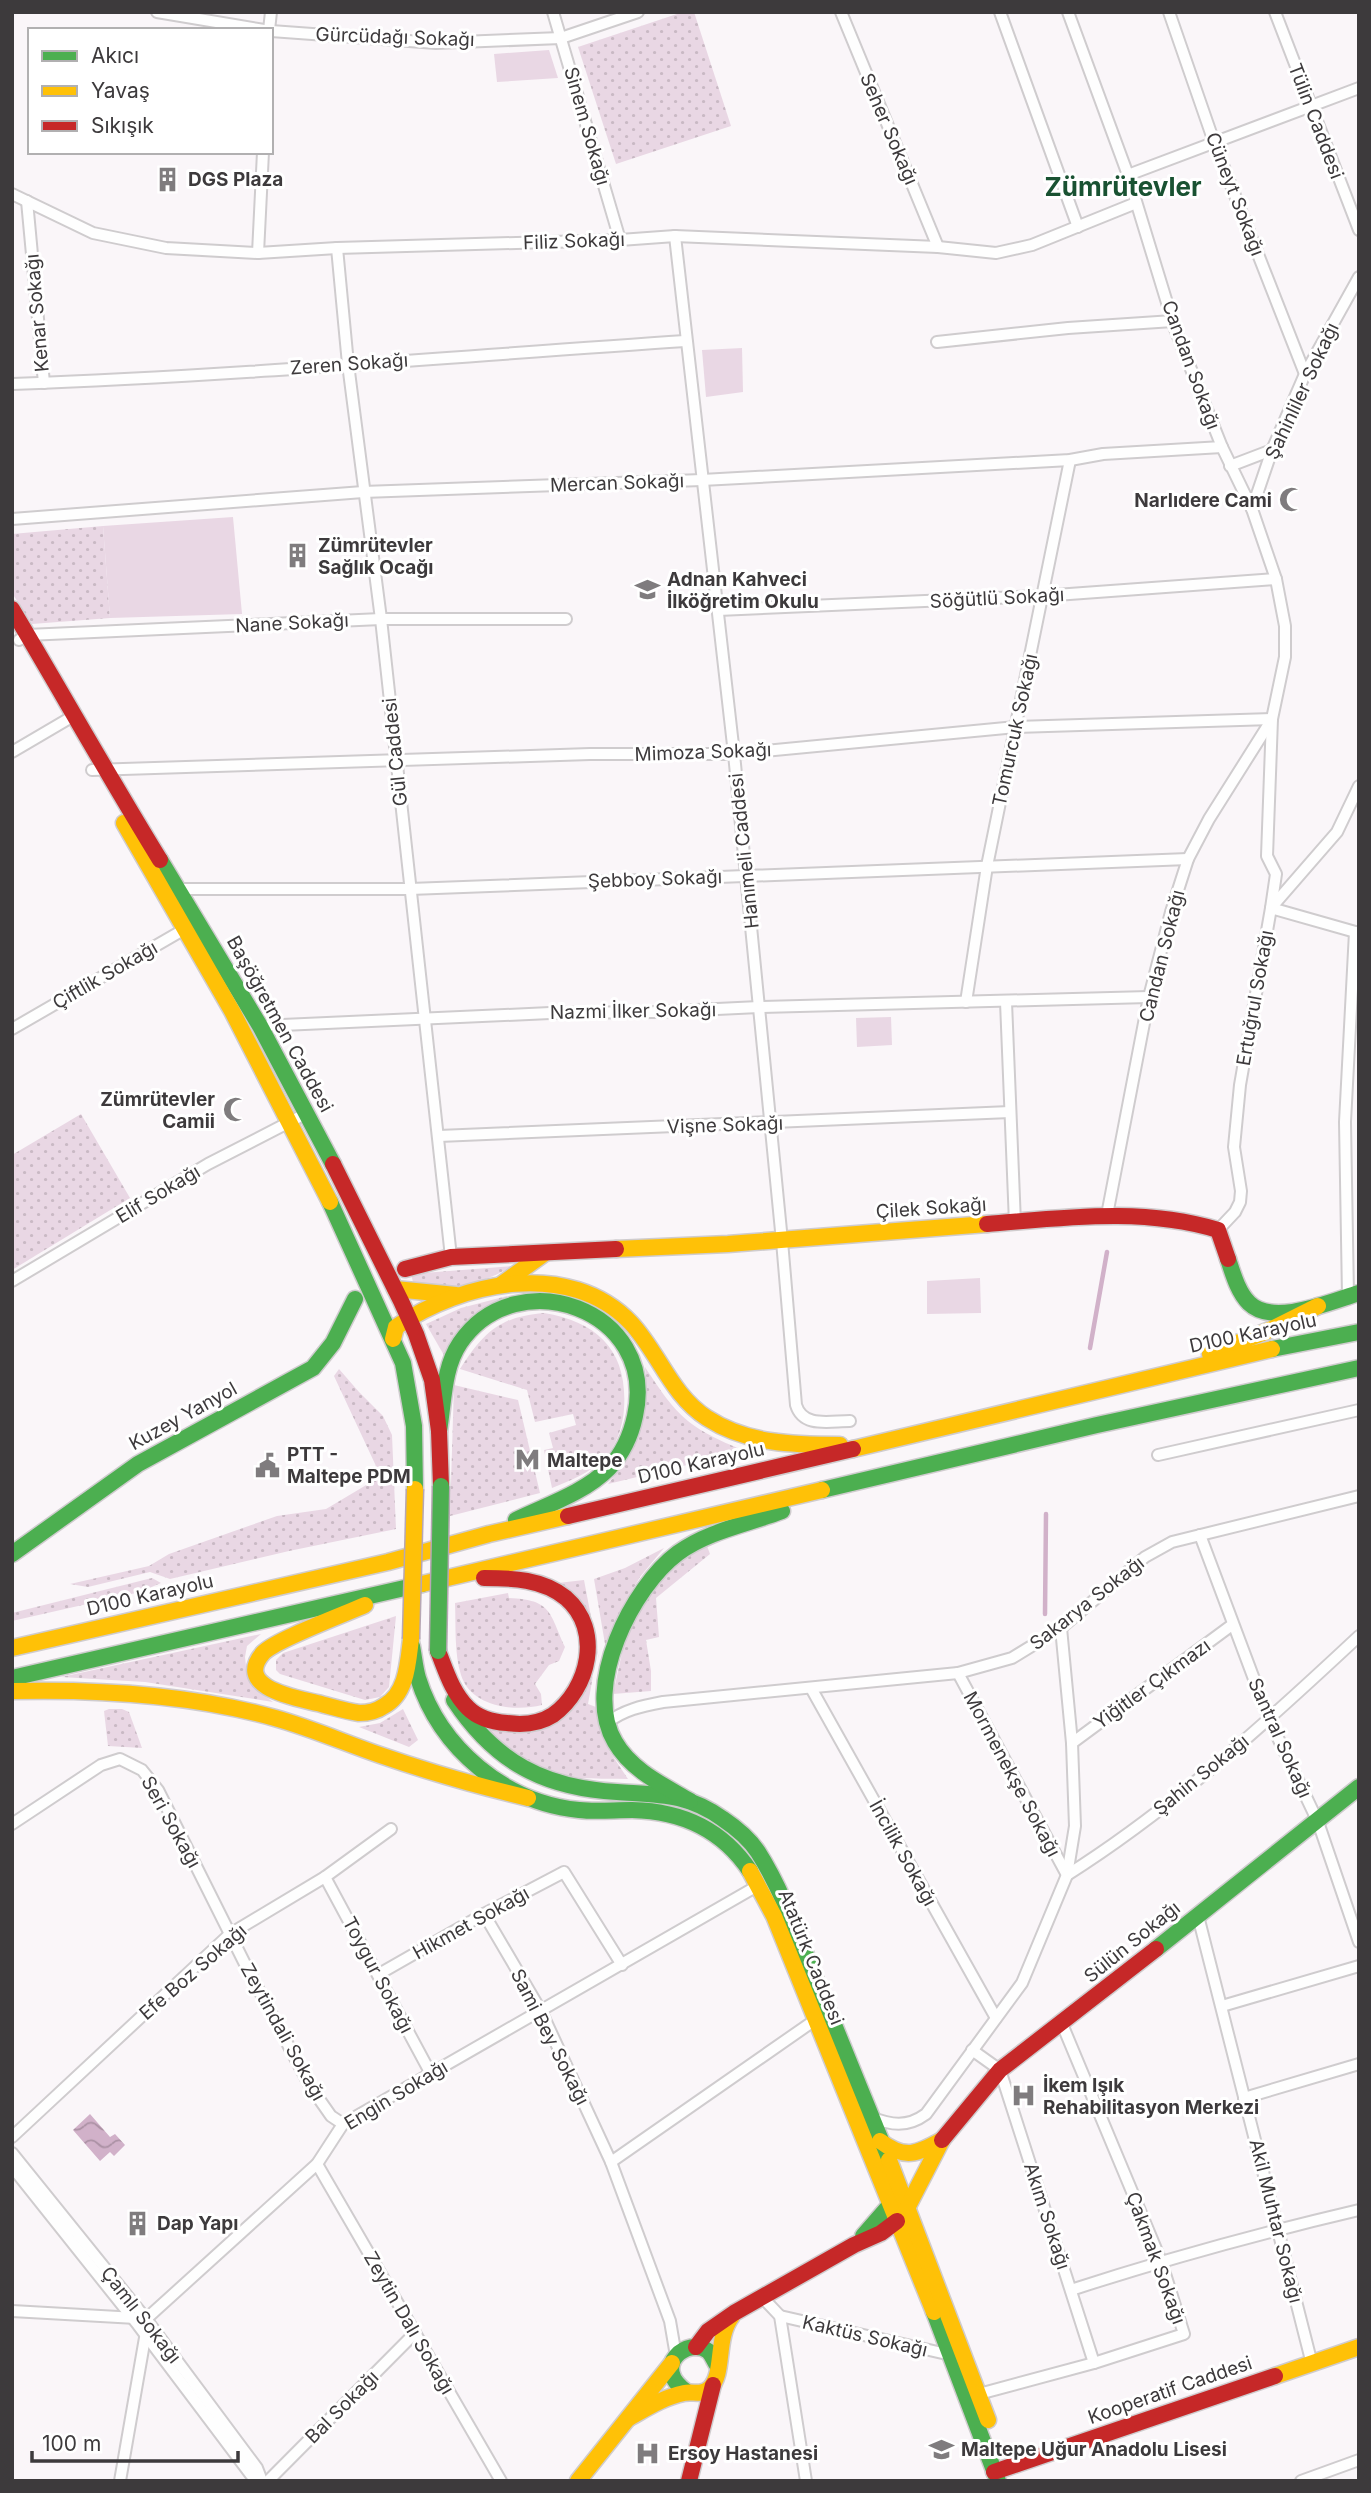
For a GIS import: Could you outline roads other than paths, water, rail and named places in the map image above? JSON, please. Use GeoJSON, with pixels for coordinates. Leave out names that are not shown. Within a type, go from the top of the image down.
{"type":"FeatureCollection","features":[{"type":"Feature","properties":{"kind":"main road","name":"Başöğretmen Caddesi"},"geometry":{"type":"LineString","coordinates":[[12,609],[19,635],[70,717],[98,771],[192,924],[260,1027],[307,1113],[409,1317],[432,1380],[439,1431],[441,1486],[438,1651]]}},
{"type":"Feature","properties":{"kind":"main road","name":"Başöğretmen Caddesi"},"geometry":{"type":"LineString","coordinates":[[192,924],[362,1267],[402,1362],[414,1422],[411,1639]]}},
{"type":"Feature","properties":{"kind":"main road","name":"Çilek Sokağı"},"geometry":{"type":"LineString","coordinates":[[405,1269],[451,1257],[782,1241],[1107,1215],[1163,1217],[1191,1221],[1218,1230]]}},
{"type":"Feature","properties":{"kind":"main road"},"geometry":{"type":"LineString","coordinates":[[1218,1230],[1238,1286],[1250,1305],[1258,1310],[1292,1312],[1353,1294]]}},
{"type":"Feature","properties":{"kind":"main road"},"geometry":{"type":"LineString","coordinates":[[502,1285],[545,1253]]}},
{"type":"Feature","properties":{"kind":"main road"},"geometry":{"type":"LineString","coordinates":[[393,1339],[396,1327],[409,1317],[460,1295],[502,1285],[534,1282],[557,1284],[583,1291],[605,1303],[632,1325],[672,1384],[692,1408],[706,1418],[736,1433],[762,1441],[789,1445],[862,1446]]}},
{"type":"Feature","properties":{"kind":"main road"},"geometry":{"type":"LineString","coordinates":[[396,1289],[460,1295]]}},
{"type":"Feature","properties":{"kind":"main road","name":"Kuzey Yanyol"},"geometry":{"type":"LineString","coordinates":[[14,1548],[142,1462],[313,1368],[333,1343],[355,1299]]}},
{"type":"Feature","properties":{"kind":"main road"},"geometry":{"type":"LineString","coordinates":[[439,1431],[448,1377],[457,1349],[489,1315],[507,1307],[529,1301],[546,1301],[581,1309],[608,1326],[627,1348],[637,1376],[637,1405],[630,1434],[617,1459],[589,1483],[489,1534]]}},
{"type":"Feature","properties":{"kind":"main road"},"geometry":{"type":"LineString","coordinates":[[1154,1377],[1318,1306]]}},
{"type":"Feature","properties":{"kind":"main road","name":"D100 Karayolu"},"geometry":{"type":"LineString","coordinates":[[12,1647],[375,1565],[489,1534],[1154,1377],[1359,1332]]}},
{"type":"Feature","properties":{"kind":"main road"},"geometry":{"type":"LineString","coordinates":[[12,1678],[455,1577],[844,1484],[1359,1368]]}},
{"type":"Feature","properties":{"kind":"main road"},"geometry":{"type":"LineString","coordinates":[[690,1801],[642,1771],[630,1760],[615,1743],[607,1723],[605,1682],[617,1644],[639,1598],[663,1565],[678,1553],[700,1541],[774,1514],[844,1484]]}},
{"type":"Feature","properties":{"kind":"main road"},"geometry":{"type":"LineString","coordinates":[[438,1651],[453,1690],[468,1710],[492,1722],[517,1727],[539,1722],[561,1709],[583,1680],[589,1659],[586,1626],[577,1610],[560,1595],[526,1581],[455,1577]]}},
{"type":"Feature","properties":{"kind":"main road"},"geometry":{"type":"LineString","coordinates":[[406,1587],[270,1647],[257,1661],[256,1670],[264,1686],[273,1692],[360,1713],[371,1712],[386,1706],[396,1697],[403,1685],[411,1639]]}},
{"type":"Feature","properties":{"kind":"main road","name":"Atatürk Caddesi"},"geometry":{"type":"LineString","coordinates":[[411,1639],[413,1660],[432,1710],[447,1735],[481,1769],[528,1798],[561,1808],[682,1816],[730,1844],[746,1862],[774,1916],[815,2020],[896,2199]]}},
{"type":"Feature","properties":{"kind":"main road","name":"Atatürk Caddesi"},"geometry":{"type":"LineString","coordinates":[[438,1651],[447,1688],[463,1715],[486,1741],[513,1762],[559,1785],[676,1796],[690,1801],[716,1815],[756,1849],[796,1931],[880,2141],[896,2199],[951,2355],[1002,2475]]}},
{"type":"Feature","properties":{"kind":"main road"},"geometry":{"type":"LineString","coordinates":[[12,1691],[96,1691],[231,1707],[302,1726],[335,1740],[486,1789],[528,1798]]}},
{"type":"Feature","properties":{"kind":"main road","name":"Sülün Sokağı"},"geometry":{"type":"LineString","coordinates":[[943,2140],[1000,2070],[1062,2024],[1359,1787]]}},
{"type":"Feature","properties":{"kind":"main road"},"geometry":{"type":"LineString","coordinates":[[854,2245],[878,2222],[943,2140]]}},
{"type":"Feature","properties":{"kind":"main road"},"geometry":{"type":"LineString","coordinates":[[880,2141],[901,2154],[921,2152],[943,2140]]}},
{"type":"Feature","properties":{"kind":"main road"},"geometry":{"type":"LineString","coordinates":[[578,2481],[674,2359],[693,2347],[708,2331],[734,2312],[854,2245],[881,2233],[902,2216],[943,2140]]}},
{"type":"Feature","properties":{"kind":"main road","name":"Atatürk Caddesi"},"geometry":{"type":"LineString","coordinates":[[902,2216],[979,2394],[1002,2475]]}},
{"type":"Feature","properties":{"kind":"main road"},"geometry":{"type":"LineString","coordinates":[[689,2481],[717,2375],[724,2326],[734,2312]]}},
{"type":"Feature","properties":{"kind":"main road"},"geometry":{"type":"LineString","coordinates":[[693,2347],[711,2354],[717,2365]]}},
{"type":"Feature","properties":{"kind":"main road","name":"Kooperatif Caddesi"},"geometry":{"type":"LineString","coordinates":[[1002,2475],[1359,2347]]}},
{"type":"Feature","properties":{"kind":"main road"},"geometry":{"type":"LineString","coordinates":[[674,2359],[671,2370],[674,2383],[680,2390],[689,2393],[695,2403],[697,2446]]}},
{"type":"Feature","properties":{"kind":"main road"},"geometry":{"type":"LineString","coordinates":[[629,2418],[664,2399],[704,2392],[713,2385]]}},
{"type":"Feature","properties":{"kind":"street","name":"Gürcüdağı Sokağı"},"geometry":{"type":"LineString","coordinates":[[157,12],[256,28]]}},
{"type":"Feature","properties":{"kind":"street","name":"Sinem Sokağı"},"geometry":{"type":"LineString","coordinates":[[553,12],[621,240]]}},
{"type":"Feature","properties":{"kind":"street","name":"Gürcüdağı Sokağı"},"geometry":{"type":"LineString","coordinates":[[273,30],[436,43],[561,38],[638,12]]}},
{"type":"Feature","properties":{"kind":"street","name":"Seher Sokağı"},"geometry":{"type":"LineString","coordinates":[[841,12],[938,247]]}},
{"type":"Feature","properties":{"kind":"street"},"geometry":{"type":"LineString","coordinates":[[1000,12],[1078,227]]}},
{"type":"Feature","properties":{"kind":"street","name":"Candan Sokağı"},"geometry":{"type":"LineString","coordinates":[[1068,12],[1128,175],[1173,321],[1222,447],[1252,509],[1276,579],[1285,626],[1285,657],[1272,719],[1266,856],[1276,874],[1271,908]]}},
{"type":"Feature","properties":{"kind":"street","name":"Cüneyt Sokağı"},"geometry":{"type":"LineString","coordinates":[[1169,12],[1214,142],[1306,374]]}},
{"type":"Feature","properties":{"kind":"street","name":"Tülin Caddesi"},"geometry":{"type":"LineString","coordinates":[[1275,12],[1359,230]]}},
{"type":"Feature","properties":{"kind":"street"},"geometry":{"type":"LineString","coordinates":[[1128,175],[1359,88]]}},
{"type":"Feature","properties":{"kind":"street"},"geometry":{"type":"LineString","coordinates":[[258,253],[263,154]]}},
{"type":"Feature","properties":{"kind":"street","name":"Filiz Sokağı"},"geometry":{"type":"LineString","coordinates":[[12,194],[93,233],[166,248],[258,253],[675,236],[938,247],[986,253],[1010,251],[1136,203]]}},
{"type":"Feature","properties":{"kind":"street","name":"Kenar Sokağı"},"geometry":{"type":"LineString","coordinates":[[27,201],[44,383]]}},
{"type":"Feature","properties":{"kind":"street","name":"Hanımeli Caddesi"},"geometry":{"type":"LineString","coordinates":[[675,236],[734,754],[797,1410],[808,1421],[850,1421]]}},
{"type":"Feature","properties":{"kind":"street","name":"Gül Caddesi"},"geometry":{"type":"LineString","coordinates":[[337,248],[451,1257]]}},
{"type":"Feature","properties":{"kind":"street","name":"Şahinliler Sokağı"},"geometry":{"type":"LineString","coordinates":[[1252,509],[1272,450],[1306,374],[1359,277]]}},
{"type":"Feature","properties":{"kind":"street"},"geometry":{"type":"LineString","coordinates":[[937,342],[1068,328],[1173,321]]}},
{"type":"Feature","properties":{"kind":"street","name":"Zeren Sokağı"},"geometry":{"type":"LineString","coordinates":[[12,384],[170,378],[348,363],[685,341]]}},
{"type":"Feature","properties":{"kind":"street","name":"Mercan Sokağı"},"geometry":{"type":"LineString","coordinates":[[12,519],[363,492],[702,480],[1069,460],[1103,454],[1222,447]]}},
{"type":"Feature","properties":{"kind":"street"},"geometry":{"type":"LineString","coordinates":[[1230,466],[1272,450]]}},
{"type":"Feature","properties":{"kind":"street","name":"Tomurcuk Sokağı"},"geometry":{"type":"LineString","coordinates":[[967,1002],[987,866],[1069,460]]}},
{"type":"Feature","properties":{"kind":"street","name":"Söğütlü Sokağı"},"geometry":{"type":"LineString","coordinates":[[718,610],[1042,596],[1276,579]]}},
{"type":"Feature","properties":{"kind":"street","name":"Nane Sokağı"},"geometry":{"type":"LineString","coordinates":[[19,635],[381,619],[566,619]]}},
{"type":"Feature","properties":{"kind":"street"},"geometry":{"type":"LineString","coordinates":[[12,752],[70,717]]}},
{"type":"Feature","properties":{"kind":"street","name":"Candan Sokağı"},"geometry":{"type":"LineString","coordinates":[[1107,1215],[1150,997],[1171,912],[1188,859],[1272,719]]}},
{"type":"Feature","properties":{"kind":"street","name":"Mimoza Sokağı"},"geometry":{"type":"LineString","coordinates":[[98,771],[590,754],[734,754],[1016,727],[1272,719]]}},
{"type":"Feature","properties":{"kind":"street","name":"Ertuğrul Sokağı"},"geometry":{"type":"LineString","coordinates":[[1218,1230],[1235,1212],[1240,1202],[1241,1191],[1234,1147],[1240,1085],[1271,908],[1337,832],[1359,786]]}},
{"type":"Feature","properties":{"kind":"street","name":"Şebboy Sokağı"},"geometry":{"type":"LineString","coordinates":[[168,884],[410,889],[1188,859]]}},
{"type":"Feature","properties":{"kind":"street"},"geometry":{"type":"LineString","coordinates":[[1271,908],[1357,932],[1345,1122],[1353,1294]]}},
{"type":"Feature","properties":{"kind":"street","name":"Çiftlik Sokağı"},"geometry":{"type":"LineString","coordinates":[[12,1029],[192,924]]}},
{"type":"Feature","properties":{"kind":"street","name":"Nazmi İlker Sokağı"},"geometry":{"type":"LineString","coordinates":[[260,1027],[550,1013],[1150,997]]}},
{"type":"Feature","properties":{"kind":"street"},"geometry":{"type":"LineString","coordinates":[[1006,1002],[1015,1223]]}},
{"type":"Feature","properties":{"kind":"street","name":"Vişne Sokağı"},"geometry":{"type":"LineString","coordinates":[[439,1136],[1010,1112]]}},
{"type":"Feature","properties":{"kind":"street","name":"Elif Sokağı"},"geometry":{"type":"LineString","coordinates":[[12,1281],[176,1182],[307,1113]]}},
{"type":"Feature","properties":{"kind":"street"},"geometry":{"type":"LineString","coordinates":[[1158,1455],[1359,1410]]}},
{"type":"Feature","properties":{"kind":"street","name":"Sakarya Sokağı"},"geometry":{"type":"LineString","coordinates":[[607,1723],[616,1716],[639,1707],[663,1702],[958,1673],[1012,1658],[1061,1628],[1145,1557],[1172,1542],[1359,1496]]}},
{"type":"Feature","properties":{"kind":"street","name":"Santral Sokağı"},"geometry":{"type":"LineString","coordinates":[[1200,1535],[1269,1719],[1318,1822],[1359,1942]]}},
{"type":"Feature","properties":{"kind":"street","name":"Yiğitler Çıkmazı"},"geometry":{"type":"LineString","coordinates":[[1072,1743],[1232,1625]]}},
{"type":"Feature","properties":{"kind":"street"},"geometry":{"type":"LineString","coordinates":[[870,2117],[892,2125],[918,2120],[926,2114],[1022,1983],[1066,1875],[1075,1826],[1072,1743],[1061,1628]]}},
{"type":"Feature","properties":{"kind":"street","name":"Şahin Sokağı"},"geometry":{"type":"LineString","coordinates":[[1066,1875],[1120,1840],[1269,1719],[1359,1636]]}},
{"type":"Feature","properties":{"kind":"street","name":"Mormenekşe Sokağı"},"geometry":{"type":"LineString","coordinates":[[958,1673],[1066,1875]]}},
{"type":"Feature","properties":{"kind":"street","name":"İncilik Sokağı"},"geometry":{"type":"LineString","coordinates":[[811,1688],[996,2018]]}},
{"type":"Feature","properties":{"kind":"street","name":"Seri Sokağı"},"geometry":{"type":"LineString","coordinates":[[12,1824],[101,1765],[120,1759],[142,1770],[158,1790],[230,1934]]}},
{"type":"Feature","properties":{"kind":"street","name":"Efe Boz Sokağı"},"geometry":{"type":"LineString","coordinates":[[12,2137],[230,1934],[325,1877],[391,1829]]}},
{"type":"Feature","properties":{"kind":"street","name":"Hikmet Sokağı"},"geometry":{"type":"LineString","coordinates":[[379,1974],[564,1872],[622,1965]]}},
{"type":"Feature","properties":{"kind":"street","name":"Toygur Sokağı"},"geometry":{"type":"LineString","coordinates":[[325,1877],[431,2074]]}},
{"type":"Feature","properties":{"kind":"street","name":"Engin Sokağı"},"geometry":{"type":"LineString","coordinates":[[146,2319],[317,2165],[343,2124],[759,1885]]}},
{"type":"Feature","properties":{"kind":"street","name":"Sami Bey Sokağı"},"geometry":{"type":"LineString","coordinates":[[484,1914],[541,2011],[611,2162],[670,2321]]}},
{"type":"Feature","properties":{"kind":"street","name":"Akil Muhtar Sokağı"},"geometry":{"type":"LineString","coordinates":[[1198,1916],[1312,2364]]}},
{"type":"Feature","properties":{"kind":"street","name":"Zeytindali Sokağı"},"geometry":{"type":"LineString","coordinates":[[230,1934],[310,2086],[331,2116],[343,2124]]}},
{"type":"Feature","properties":{"kind":"street"},"geometry":{"type":"LineString","coordinates":[[1222,2006],[1359,1966]]}},
{"type":"Feature","properties":{"kind":"street"},"geometry":{"type":"LineString","coordinates":[[611,2162],[815,2020]]}},
{"type":"Feature","properties":{"kind":"street","name":"Çakmak Sokağı"},"geometry":{"type":"LineString","coordinates":[[979,2394],[1094,2363],[1184,2334],[1161,2261],[1062,2024]]}},
{"type":"Feature","properties":{"kind":"street"},"geometry":{"type":"LineString","coordinates":[[972,2050],[1000,2070]]}},
{"type":"Feature","properties":{"kind":"street"},"geometry":{"type":"LineString","coordinates":[[1244,2098],[1359,2064]]}},
{"type":"Feature","properties":{"kind":"street","name":"Akım Sokağı"},"geometry":{"type":"LineString","coordinates":[[1000,2070],[1094,2363]]}},
{"type":"Feature","properties":{"kind":"street","name":"Çamlı Sokağı"},"geometry":{"type":"LineString","coordinates":[[12,2153],[146,2319],[257,2468],[260,2481]]}},
{"type":"Feature","properties":{"kind":"street","name":"Zeytin Dalı Sokağı"},"geometry":{"type":"LineString","coordinates":[[317,2165],[501,2481]]}},
{"type":"Feature","properties":{"kind":"street","name":"Çamlı Sokağı"},"geometry":{"type":"LineString","coordinates":[[12,2167],[133,2318],[251,2475],[260,2481]]}},
{"type":"Feature","properties":{"kind":"street"},"geometry":{"type":"LineString","coordinates":[[1070,2290],[1161,2261],[1359,2210]]}},
{"type":"Feature","properties":{"kind":"street"},"geometry":{"type":"LineString","coordinates":[[762,2297],[780,2316],[806,2481]]}},
{"type":"Feature","properties":{"kind":"street"},"geometry":{"type":"LineString","coordinates":[[12,2311],[146,2319],[146,2336],[120,2481]]}},
{"type":"Feature","properties":{"kind":"street","name":"Kaktüs Sokağı"},"geometry":{"type":"LineString","coordinates":[[780,2316],[951,2355]]}},
{"type":"Feature","properties":{"kind":"street"},"geometry":{"type":"LineString","coordinates":[[670,2321],[693,2347]]}},
{"type":"Feature","properties":{"kind":"street"},"geometry":{"type":"LineString","coordinates":[[670,2321],[674,2359]]}},
{"type":"Feature","properties":{"kind":"street","name":"Bal Sokağı"},"geometry":{"type":"LineString","coordinates":[[268,2481],[415,2333]]}},
{"type":"Feature","properties":{"kind":"street"},"geometry":{"type":"LineString","coordinates":[[1301,2481],[1359,2460]]}},
{"type":"Feature","properties":{"kind":"water"},"geometry":{"type":"Polygon","coordinates":[[[90,2114],[110,2137],[115,2134],[125,2145],[114,2156],[110,2152],[100,2161],[73,2130],[90,2114]]]}},
{"type":"Feature","properties":{"kind":"waterway"},"geometry":{"type":"LineString","coordinates":[[1090,1348],[1107,1252]]}},
{"type":"Feature","properties":{"kind":"waterway"},"geometry":{"type":"LineString","coordinates":[[1045,1614],[1046,1514]]}},
{"type":"Feature","properties":{"kind":"place","name":"DGS Plaza"},"geometry":{"type":"Point","coordinates":[168,179]}},
{"type":"Feature","properties":{"kind":"place","name":"Narlıdere Cami"},"geometry":{"type":"Point","coordinates":[1292,500]}},
{"type":"Feature","properties":{"kind":"place","name":"Zümrütevler Sağlık Ocağı"},"geometry":{"type":"Point","coordinates":[298,556]}},
{"type":"Feature","properties":{"kind":"place","name":"Adnan Kahveci İlköğretim Okulu"},"geometry":{"type":"Point","coordinates":[647,590]}},
{"type":"Feature","properties":{"kind":"place","name":"Zümrütevler Camii"},"geometry":{"type":"Point","coordinates":[235,1110]}},
{"type":"Feature","properties":{"kind":"place","name":"Maltepe"},"geometry":{"type":"Point","coordinates":[527,1460]}},
{"type":"Feature","properties":{"kind":"place","name":"PTT - Maltepe PDM"},"geometry":{"type":"Point","coordinates":[267,1465]}},
{"type":"Feature","properties":{"kind":"place","name":"İkem Işık Rehabilitasyon Merkezi"},"geometry":{"type":"Point","coordinates":[1023,2096]}},
{"type":"Feature","properties":{"kind":"place","name":"Dap Yapı"},"geometry":{"type":"Point","coordinates":[137,2223]}},
{"type":"Feature","properties":{"kind":"place","name":"Maltepe Uğur Anadolu Lisesi"},"geometry":{"type":"Point","coordinates":[941,2449]}},
{"type":"Feature","properties":{"kind":"place","name":"Ersoy Hastanesi"},"geometry":{"type":"Point","coordinates":[648,2453]}},
{"type":"Feature","properties":{"kind":"district","name":"Zümrütevler"},"geometry":{"type":"Point","coordinates":[1123,186]}}]}
